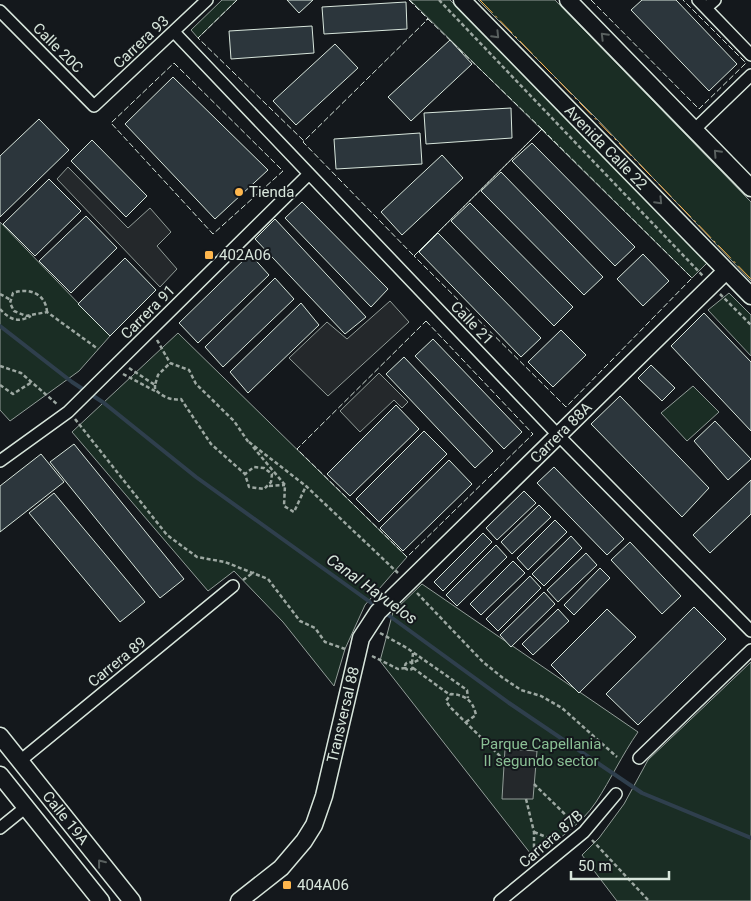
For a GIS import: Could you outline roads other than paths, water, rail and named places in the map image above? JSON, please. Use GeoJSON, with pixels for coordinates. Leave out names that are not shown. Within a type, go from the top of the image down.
{"type":"FeatureCollection","features":[{"type":"Feature","properties":{"kind":"street","name":"Carrera 93"},"geometry":{"type":"LineString","coordinates":[[94,106],[207,0]]}},
{"type":"Feature","properties":{"kind":"street","name":"Avenida Calle 22"},"geometry":{"type":"LineString","coordinates":[[462,0],[751,296]]}},
{"type":"Feature","properties":{"kind":"street"},"geometry":{"type":"LineString","coordinates":[[568,0],[751,188]]}},
{"type":"Feature","properties":{"kind":"street"},"geometry":{"type":"LineString","coordinates":[[715,0],[702,4],[751,54]]}},
{"type":"Feature","properties":{"kind":"street","name":"Calle 20C"},"geometry":{"type":"LineString","coordinates":[[0,11],[94,106]]}},
{"type":"Feature","properties":{"kind":"street","name":"Calle 21"},"geometry":{"type":"LineString","coordinates":[[174,32],[558,435],[751,631]]}},
{"type":"Feature","properties":{"kind":"street"},"geometry":{"type":"LineString","coordinates":[[695,129],[751,75]]}},
{"type":"Feature","properties":{"kind":"street","name":"Carrera 91"},"geometry":{"type":"LineString","coordinates":[[0,461],[68,412],[309,174]]}},
{"type":"Feature","properties":{"kind":"street","name":"Carrera 88A"},"geometry":{"type":"LineString","coordinates":[[394,594],[726,270]]}},
{"type":"Feature","properties":{"kind":"street","name":"Carrera 89"},"geometry":{"type":"LineString","coordinates":[[20,760],[233,586]]}},
{"type":"Feature","properties":{"kind":"street","name":"Transversal 88"},"geometry":{"type":"LineString","coordinates":[[239,901],[280,868],[314,825],[324,796],[358,651],[367,627],[394,594]]}},
{"type":"Feature","properties":{"kind":"street"},"geometry":{"type":"LineString","coordinates":[[639,758],[751,650]]}},
{"type":"Feature","properties":{"kind":"street","name":"Calle 19A"},"geometry":{"type":"LineString","coordinates":[[0,736],[132,901]]}},
{"type":"Feature","properties":{"kind":"street","name":"Calle 19A"},"geometry":{"type":"LineString","coordinates":[[0,775],[101,901]]}},
{"type":"Feature","properties":{"kind":"street","name":"Carrera 87B"},"geometry":{"type":"LineString","coordinates":[[500,901],[584,832],[616,794]]}},
{"type":"Feature","properties":{"kind":"street"},"geometry":{"type":"LineString","coordinates":[[0,828],[26,807]]}},
{"type":"Feature","properties":{"kind":"waterway","name":"Canal Hayuelos"},"geometry":{"type":"LineString","coordinates":[[0,326],[72,382],[104,403],[196,477],[377,607]]}},
{"type":"Feature","properties":{"kind":"waterway","name":"Canal Hayuelos"},"geometry":{"type":"LineString","coordinates":[[384,612],[509,703],[642,793],[751,838]]}},
{"type":"Feature","properties":{"kind":"place","name":"Tienda"},"geometry":{"type":"Point","coordinates":[239,192]}},
{"type":"Feature","properties":{"kind":"place","name":"402A06"},"geometry":{"type":"Point","coordinates":[209,255]}},
{"type":"Feature","properties":{"kind":"place","name":"404A06"},"geometry":{"type":"Point","coordinates":[287,885]}},
{"type":"Feature","properties":{"kind":"park label","name":"Parque Capellania II segundo sector"},"geometry":{"type":"Point","coordinates":[541,752]}}]}
